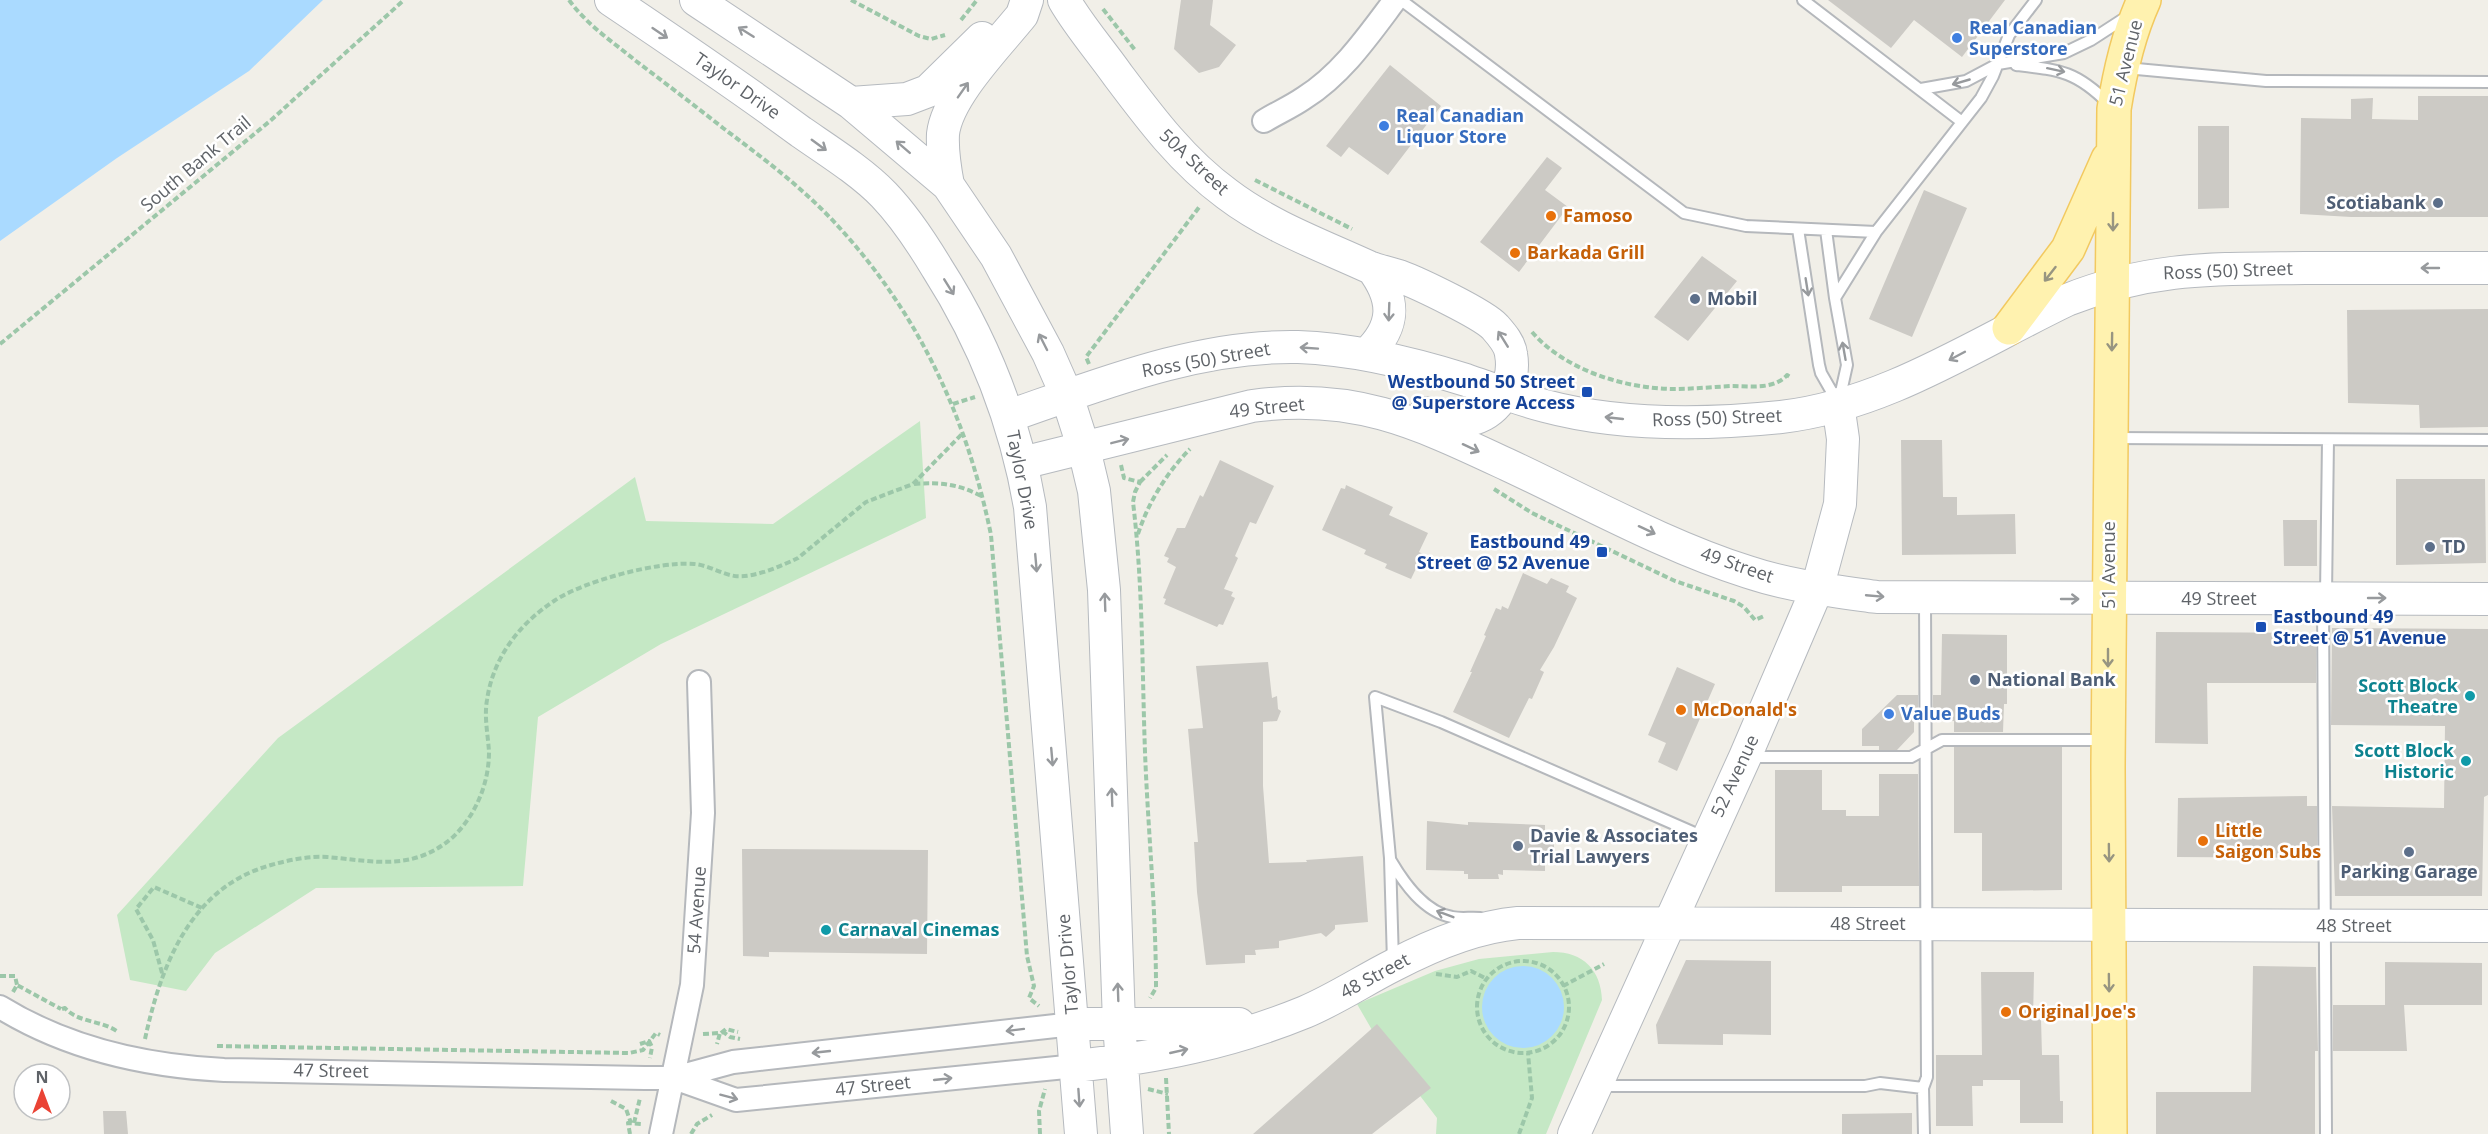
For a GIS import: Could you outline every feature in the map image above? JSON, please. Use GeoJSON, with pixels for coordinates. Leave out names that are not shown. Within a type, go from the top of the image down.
{"type":"FeatureCollection","features":[{"type":"Feature","properties":{"kind":"main road","name":"Taylor Drive"},"geometry":{"type":"LineString","coordinates":[[611,0],[728,79],[884,194],[917,236],[963,309],[983,348],[1009,416],[1022,463],[1035,552],[1081,1134]]}},
{"type":"Feature","properties":{"kind":"main road"},"geometry":{"type":"LineString","coordinates":[[696,0],[851,103],[948,186],[996,256],[1048,353],[1067,396],[1084,449],[1094,491],[1104,590],[1119,1023],[1127,1134]]}},
{"type":"Feature","properties":{"kind":"main road"},"geometry":{"type":"LineString","coordinates":[[851,103],[907,99],[928,91],[1021,0]]}},
{"type":"Feature","properties":{"kind":"main road"},"geometry":{"type":"LineString","coordinates":[[948,186],[943,154],[944,132],[951,109],[960,92],[1022,15],[1027,0]]}},
{"type":"Feature","properties":{"kind":"main road","name":"50A Street"},"geometry":{"type":"LineString","coordinates":[[1064,0],[1157,127],[1176,149],[1215,185],[1258,214],[1372,268],[1401,276],[1493,324],[1505,338],[1512,354],[1510,377],[1505,394]]}},
{"type":"Feature","properties":{"kind":"main road","name":"51 Avenue"},"geometry":{"type":"LineString","coordinates":[[2110,1134],[2108,740],[2114,109],[2121,67],[2142,4]]}},
{"type":"Feature","properties":{"kind":"main road"},"geometry":{"type":"LineString","coordinates":[[2009,328],[2068,249],[2114,147]]}},
{"type":"Feature","properties":{"kind":"main road"},"geometry":{"type":"LineString","coordinates":[[1367,354],[1379,342],[1390,314],[1386,286],[1372,268]]}},
{"type":"Feature","properties":{"kind":"main road","name":"Ross (50) Street"},"geometry":{"type":"LineString","coordinates":[[1009,416],[1141,371],[1257,348],[1299,347],[1367,354],[1422,368],[1545,406],[1590,416],[1647,421],[1723,422],[1774,417],[1872,395],[1914,378],[2067,300],[2148,275],[2198,269],[2488,268]]}},
{"type":"Feature","properties":{"kind":"main road"},"geometry":{"type":"LineString","coordinates":[[1348,405],[1395,405],[1462,421],[1483,416],[1505,394]]}},
{"type":"Feature","properties":{"kind":"main road","name":"49 Street"},"geometry":{"type":"LineString","coordinates":[[1022,463],[1116,442],[1252,406],[1283,402],[1348,405],[1386,414],[1430,429],[1675,544],[1748,573],[1817,589],[1877,597],[2488,599]]}},
{"type":"Feature","properties":{"kind":"main road","name":"52 Avenue"},"geometry":{"type":"LineString","coordinates":[[1574,1134],[1745,757],[1817,589],[1840,504],[1844,439],[1838,404]]}},
{"type":"Feature","properties":{"kind":"main road","name":"48 Street"},"geometry":{"type":"LineString","coordinates":[[1076,1066],[1154,1056],[1226,1040],[1331,1000],[1393,965],[1447,941],[1502,924],[1555,922],[2488,926]]}},
{"type":"Feature","properties":{"kind":"main road","name":"48 Street"},"geometry":{"type":"LineString","coordinates":[[1073,1024],[1270,1024]]}},
{"type":"Feature","properties":{"kind":"street"},"geometry":{"type":"LineString","coordinates":[[1264,121],[1305,98],[1334,75],[1357,50],[1395,0]]}},
{"type":"Feature","properties":{"kind":"street","name":"54 Avenue"},"geometry":{"type":"LineString","coordinates":[[661,1134],[690,1001],[703,824],[699,682]]}},
{"type":"Feature","properties":{"kind":"street","name":"47 Street"},"geometry":{"type":"LineString","coordinates":[[0,1007],[44,1030],[102,1052],[186,1067],[674,1078],[733,1062],[1073,1024]]}},
{"type":"Feature","properties":{"kind":"street","name":"47 Street"},"geometry":{"type":"LineString","coordinates":[[674,1078],[736,1100],[1076,1066]]}},
{"type":"Feature","properties":{"kind":"lane"},"geometry":{"type":"LineString","coordinates":[[1401,0],[1684,213],[1746,226],[1876,232]]}},
{"type":"Feature","properties":{"kind":"lane"},"geometry":{"type":"LineString","coordinates":[[1803,0],[1962,122]]}},
{"type":"Feature","properties":{"kind":"lane"},"geometry":{"type":"LineString","coordinates":[[1835,298],[1876,232],[1981,98],[2009,35],[2036,0]]}},
{"type":"Feature","properties":{"kind":"lane"},"geometry":{"type":"LineString","coordinates":[[1921,89],[1966,81],[1998,64],[2064,53],[2110,29],[2142,4]]}},
{"type":"Feature","properties":{"kind":"lane"},"geometry":{"type":"LineString","coordinates":[[1998,64],[2046,68],[2068,73],[2091,86],[2114,109]]}},
{"type":"Feature","properties":{"kind":"lane"},"geometry":{"type":"LineString","coordinates":[[2121,67],[2266,81],[2488,82]]}},
{"type":"Feature","properties":{"kind":"lane"},"geometry":{"type":"LineString","coordinates":[[1798,229],[1819,365],[1838,404]]}},
{"type":"Feature","properties":{"kind":"lane"},"geometry":{"type":"LineString","coordinates":[[1826,230],[1847,365],[1838,404]]}},
{"type":"Feature","properties":{"kind":"lane"},"geometry":{"type":"LineString","coordinates":[[2110,438],[2488,440]]}},
{"type":"Feature","properties":{"kind":"lane"},"geometry":{"type":"LineString","coordinates":[[2326,1134],[2324,598],[2328,440]]}},
{"type":"Feature","properties":{"kind":"lane"},"geometry":{"type":"LineString","coordinates":[[1924,597],[1923,654],[1927,747],[1927,1077],[1923,1088],[1924,1134]]}},
{"type":"Feature","properties":{"kind":"lane"},"geometry":{"type":"LineString","coordinates":[[1393,965],[1390,858],[1375,697],[1462,731],[1707,838]]}},
{"type":"Feature","properties":{"kind":"lane"},"geometry":{"type":"LineString","coordinates":[[1745,757],[1911,757],[1942,740],[2108,740]]}},
{"type":"Feature","properties":{"kind":"lane"},"geometry":{"type":"LineString","coordinates":[[1390,858],[1412,891],[1443,915],[1479,918],[1502,924]]}},
{"type":"Feature","properties":{"kind":"lane"},"geometry":{"type":"LineString","coordinates":[[1595,1086],[1865,1086],[1880,1083],[1923,1088]]}},
{"type":"Feature","properties":{"kind":"path","name":"South Bank Trail"},"geometry":{"type":"LineString","coordinates":[[0,344],[270,121],[404,0]]}},
{"type":"Feature","properties":{"kind":"path"},"geometry":{"type":"LineString","coordinates":[[569,0],[602,34],[777,169],[837,225],[878,275],[912,324],[953,404],[964,432],[983,497],[995,567],[1027,956],[1034,986],[1029,998],[1034,1001]]}},
{"type":"Feature","properties":{"kind":"path"},"geometry":{"type":"LineString","coordinates":[[850,0],[919,36],[931,39],[944,37],[949,32]]}},
{"type":"Feature","properties":{"kind":"path"},"geometry":{"type":"LineString","coordinates":[[954,28],[977,0]]}},
{"type":"Feature","properties":{"kind":"path"},"geometry":{"type":"LineString","coordinates":[[1100,6],[1137,53]]}},
{"type":"Feature","properties":{"kind":"path"},"geometry":{"type":"LineString","coordinates":[[1246,174],[1354,230]]}},
{"type":"Feature","properties":{"kind":"path"},"geometry":{"type":"LineString","coordinates":[[1098,386],[1086,357],[1215,185]]}},
{"type":"Feature","properties":{"kind":"path"},"geometry":{"type":"LineString","coordinates":[[1526,324],[1541,342],[1557,355],[1581,368],[1624,383],[1671,389],[1696,388],[1776,384],[1787,375],[1790,376]]}},
{"type":"Feature","properties":{"kind":"path"},"geometry":{"type":"LineString","coordinates":[[913,484],[964,432]]}},
{"type":"Feature","properties":{"kind":"path"},"geometry":{"type":"LineString","coordinates":[[1116,442],[1124,478],[1140,482]]}},
{"type":"Feature","properties":{"kind":"path"},"geometry":{"type":"LineString","coordinates":[[1137,538],[1148,508],[1164,482],[1193,445],[1185,446]]}},
{"type":"Feature","properties":{"kind":"path"},"geometry":{"type":"LineString","coordinates":[[1150,998],[1156,988],[1155,914],[1145,752],[1144,643],[1133,502],[1140,482],[1159,461],[1173,450]]}},
{"type":"Feature","properties":{"kind":"path"},"geometry":{"type":"LineString","coordinates":[[136,1036],[147,1039],[162,974],[179,942],[202,908],[225,886],[242,874],[307,857],[379,863],[394,862],[440,847],[454,836],[466,822],[485,785],[489,751],[487,702],[498,662],[524,625],[554,601],[602,579],[669,566],[698,564],[736,576],[765,571],[798,558],[866,502],[913,484],[954,484],[983,497]]}},
{"type":"Feature","properties":{"kind":"path"},"geometry":{"type":"LineString","coordinates":[[1490,486],[1513,502],[1559,526],[1675,581],[1734,601],[1744,607],[1755,620],[1764,616]]}},
{"type":"Feature","properties":{"kind":"path"},"geometry":{"type":"LineString","coordinates":[[162,974],[153,940],[136,909],[154,887],[202,908]]}},
{"type":"Feature","properties":{"kind":"path"},"geometry":{"type":"LineString","coordinates":[[1521,961],[1537,963],[1551,971],[1563,986],[1568,997],[1569,1013],[1565,1027],[1557,1039],[1545,1048],[1528,1053],[1503,1049],[1491,1041],[1482,1030],[1477,1016],[1477,1000],[1482,985],[1492,972],[1506,964],[1521,961]]}},
{"type":"Feature","properties":{"kind":"path"},"geometry":{"type":"LineString","coordinates":[[1563,986],[1604,964]]}},
{"type":"Feature","properties":{"kind":"path"},"geometry":{"type":"LineString","coordinates":[[0,976],[15,976],[17,985]]}},
{"type":"Feature","properties":{"kind":"path"},"geometry":{"type":"LineString","coordinates":[[62,1009],[65,1008],[74,1016],[112,1027],[126,1034]]}},
{"type":"Feature","properties":{"kind":"path"},"geometry":{"type":"LineString","coordinates":[[730,1037],[721,1032],[726,1029],[738,1032]]}},
{"type":"Feature","properties":{"kind":"path"},"geometry":{"type":"LineString","coordinates":[[215,1046],[629,1053],[643,1050],[656,1034],[661,1036]]}},
{"type":"Feature","properties":{"kind":"path"},"geometry":{"type":"LineString","coordinates":[[640,1044],[649,1041]]}},
{"type":"Feature","properties":{"kind":"path"},"geometry":{"type":"LineString","coordinates":[[649,1041],[652,1047]]}},
{"type":"Feature","properties":{"kind":"path"},"geometry":{"type":"LineString","coordinates":[[1519,1134],[1532,1098],[1528,1053]]}},
{"type":"Feature","properties":{"kind":"path"},"geometry":{"type":"LineString","coordinates":[[1161,1075],[1166,1078],[1169,1134]]}},
{"type":"Feature","properties":{"kind":"path"},"geometry":{"type":"LineString","coordinates":[[1143,1088],[1167,1094]]}},
{"type":"Feature","properties":{"kind":"path"},"geometry":{"type":"LineString","coordinates":[[1040,1134],[1038,1111],[1045,1094],[1051,1098]]}},
{"type":"Feature","properties":{"kind":"path"},"geometry":{"type":"LineString","coordinates":[[691,1134],[697,1124],[718,1113]]}},
{"type":"Feature","properties":{"kind":"path"},"geometry":{"type":"LineString","coordinates":[[630,1134],[628,1123],[634,1124]]}},
{"type":"Feature","properties":{"kind":"green space"},"geometry":{"type":"Polygon","coordinates":[[[920,421],[926,518],[661,644],[538,717],[523,886],[316,888],[215,953],[186,991],[130,980],[117,915],[278,738],[635,477],[646,521],[773,524],[920,421]]]}},
{"type":"Feature","properties":{"kind":"green space"},"geometry":{"type":"Polygon","coordinates":[[[1553,952],[1573,955],[1588,965],[1598,980],[1602,1000],[1546,1134],[1436,1134],[1437,1118],[1379,1042],[1357,1004],[1435,971],[1479,959],[1553,952]]]}},
{"type":"Feature","properties":{"kind":"water"},"geometry":{"type":"Polygon","coordinates":[[[0,0],[323,0],[249,71],[117,158],[0,241],[0,0]]]}},
{"type":"Feature","properties":{"kind":"water"},"geometry":{"type":"Polygon","coordinates":[[[1515,966],[1531,966],[1546,973],[1557,984],[1564,999],[1561,1023],[1552,1036],[1531,1048],[1515,1048],[1500,1041],[1489,1030],[1482,1015],[1482,999],[1489,984],[1500,973],[1515,966]]]}},
{"type":"Feature","properties":{"kind":"building"},"geometry":{"type":"Polygon","coordinates":[[[1181,0],[1213,0],[1210,25],[1236,45],[1219,67],[1199,73],[1174,49],[1181,0]]]}},
{"type":"Feature","properties":{"kind":"building","name":"Real Canadian Superstore"},"geometry":{"type":"Polygon","coordinates":[[[1828,0],[2005,0],[1962,57],[1914,20],[1891,48],[1828,0]]]}},
{"type":"Feature","properties":{"kind":"building","name":"Real Canadian Liquor Store"},"geometry":{"type":"Polygon","coordinates":[[[1390,65],[1441,106],[1388,175],[1349,147],[1341,157],[1326,146],[1390,65]]]}},
{"type":"Feature","properties":{"kind":"building"},"geometry":{"type":"Polygon","coordinates":[[[2418,96],[2488,96],[2488,217],[2351,217],[2300,214],[2301,118],[2351,119],[2351,99],[2373,98],[2372,119],[2418,120],[2418,96]]]}},
{"type":"Feature","properties":{"kind":"building"},"geometry":{"type":"Polygon","coordinates":[[[2198,126],[2229,126],[2229,208],[2198,209],[2198,126]]]}},
{"type":"Feature","properties":{"kind":"building"},"geometry":{"type":"Polygon","coordinates":[[[1547,157],[1562,168],[1545,190],[1568,207],[1519,272],[1480,242],[1547,157]]]}},
{"type":"Feature","properties":{"kind":"building"},"geometry":{"type":"Polygon","coordinates":[[[1924,190],[1967,208],[1912,337],[1869,319],[1924,190]]]}},
{"type":"Feature","properties":{"kind":"building","name":"Mobil"},"geometry":{"type":"Polygon","coordinates":[[[1702,256],[1737,281],[1688,341],[1654,317],[1702,256]]]}},
{"type":"Feature","properties":{"kind":"building"},"geometry":{"type":"Polygon","coordinates":[[[2488,309],[2488,427],[2420,428],[2419,405],[2348,403],[2347,310],[2488,309]]]}},
{"type":"Feature","properties":{"kind":"building"},"geometry":{"type":"Polygon","coordinates":[[[1901,440],[1942,440],[1943,497],[1957,497],[1957,515],[2015,514],[2016,554],[1902,555],[1901,440]]]}},
{"type":"Feature","properties":{"kind":"building"},"geometry":{"type":"Polygon","coordinates":[[[1220,460],[1274,486],[1256,524],[1250,522],[1235,556],[1238,558],[1224,589],[1233,592],[1231,596],[1235,598],[1223,625],[1219,624],[1217,627],[1164,604],[1166,599],[1163,598],[1176,567],[1167,562],[1169,558],[1164,556],[1177,528],[1185,528],[1200,495],[1203,497],[1220,460]]]}},
{"type":"Feature","properties":{"kind":"building"},"geometry":{"type":"Polygon","coordinates":[[[2396,479],[2485,479],[2486,563],[2396,565],[2396,479]]]}},
{"type":"Feature","properties":{"kind":"building"},"geometry":{"type":"Polygon","coordinates":[[[1346,485],[1393,507],[1389,515],[1428,533],[1419,552],[1423,554],[1411,579],[1385,568],[1387,564],[1364,554],[1366,550],[1322,530],[1341,488],[1345,489],[1346,485]]]}},
{"type":"Feature","properties":{"kind":"building"},"geometry":{"type":"Polygon","coordinates":[[[2283,520],[2317,520],[2317,566],[2284,566],[2283,520]]]}},
{"type":"Feature","properties":{"kind":"building"},"geometry":{"type":"Polygon","coordinates":[[[1523,573],[1547,584],[1551,578],[1569,586],[1566,592],[1577,598],[1554,647],[1540,670],[1544,672],[1532,699],[1529,698],[1509,738],[1453,712],[1472,672],[1470,672],[1496,608],[1501,610],[1502,606],[1508,609],[1523,573]]]}},
{"type":"Feature","properties":{"kind":"building"},"geometry":{"type":"Polygon","coordinates":[[[2332,628],[2488,629],[2488,795],[2484,797],[2482,896],[2335,896],[2332,806],[2444,808],[2445,726],[2331,725],[2332,628]]]}},
{"type":"Feature","properties":{"kind":"building"},"geometry":{"type":"Polygon","coordinates":[[[2156,632],[2316,633],[2316,683],[2207,683],[2208,744],[2155,743],[2156,632]]]}},
{"type":"Feature","properties":{"kind":"building"},"geometry":{"type":"Polygon","coordinates":[[[1942,634],[2007,635],[2007,704],[2004,704],[2003,732],[1954,732],[1954,721],[1933,721],[1933,695],[1941,695],[1942,634]]]}},
{"type":"Feature","properties":{"kind":"building"},"geometry":{"type":"Polygon","coordinates":[[[1268,662],[1272,698],[1277,696],[1278,709],[1281,711],[1277,721],[1263,722],[1263,786],[1269,863],[1307,862],[1306,860],[1363,856],[1368,922],[1335,925],[1335,929],[1326,937],[1321,933],[1279,941],[1279,948],[1255,950],[1256,955],[1245,955],[1245,963],[1206,965],[1197,892],[1194,842],[1198,842],[1188,729],[1203,728],[1196,666],[1268,662]]]}},
{"type":"Feature","properties":{"kind":"building","name":"McDonald's"},"geometry":{"type":"Polygon","coordinates":[[[1677,667],[1715,684],[1677,771],[1658,762],[1666,743],[1648,735],[1677,667]]]}},
{"type":"Feature","properties":{"kind":"building"},"geometry":{"type":"Polygon","coordinates":[[[1897,695],[1918,695],[1918,721],[1914,721],[1914,732],[1897,750],[1879,750],[1879,746],[1862,746],[1862,729],[1897,695]]]}},
{"type":"Feature","properties":{"kind":"building"},"geometry":{"type":"Polygon","coordinates":[[[1954,747],[2062,747],[2062,890],[1982,891],[1982,833],[1954,833],[1954,747]]]}},
{"type":"Feature","properties":{"kind":"building"},"geometry":{"type":"Polygon","coordinates":[[[1775,770],[1822,770],[1822,810],[1846,810],[1846,816],[1879,816],[1879,774],[1918,774],[1919,886],[1842,886],[1842,892],[1775,892],[1775,770]]]}},
{"type":"Feature","properties":{"kind":"building"},"geometry":{"type":"Polygon","coordinates":[[[2307,796],[2307,806],[2317,806],[2317,858],[2177,857],[2178,798],[2307,796]]]}},
{"type":"Feature","properties":{"kind":"building"},"geometry":{"type":"Polygon","coordinates":[[[1427,821],[1468,825],[1468,822],[1545,825],[1545,836],[1554,836],[1554,857],[1545,856],[1545,871],[1503,870],[1503,875],[1498,874],[1499,879],[1468,879],[1468,874],[1464,874],[1464,871],[1426,870],[1427,821]]]}},
{"type":"Feature","properties":{"kind":"building"},"geometry":{"type":"Polygon","coordinates":[[[742,849],[928,850],[927,954],[769,952],[769,957],[743,956],[742,849]]]}},
{"type":"Feature","properties":{"kind":"building"},"geometry":{"type":"Polygon","coordinates":[[[1686,960],[1771,961],[1771,1035],[1723,1034],[1723,1045],[1658,1044],[1656,1025],[1686,960]]]}},
{"type":"Feature","properties":{"kind":"building"},"geometry":{"type":"Polygon","coordinates":[[[2385,962],[2482,963],[2482,1005],[2404,1005],[2407,1051],[2333,1051],[2333,1005],[2385,1005],[2385,962]]]}},
{"type":"Feature","properties":{"kind":"building"},"geometry":{"type":"Polygon","coordinates":[[[2253,966],[2316,967],[2318,1051],[2315,1051],[2315,1134],[2156,1134],[2156,1092],[2251,1092],[2253,966]]]}},
{"type":"Feature","properties":{"kind":"building"},"geometry":{"type":"Polygon","coordinates":[[[1981,972],[2034,972],[2033,1020],[2041,1019],[2042,1055],[2059,1055],[2063,1123],[2020,1123],[2020,1080],[1983,1080],[1983,1086],[1972,1086],[1973,1126],[1936,1126],[1936,1055],[1982,1055],[1981,972]]]}},
{"type":"Feature","properties":{"kind":"building"},"geometry":{"type":"Polygon","coordinates":[[[1377,1024],[1431,1088],[1372,1134],[1253,1134],[1377,1024]]]}},
{"type":"Feature","properties":{"kind":"building"},"geometry":{"type":"Polygon","coordinates":[[[103,1111],[126,1111],[128,1134],[104,1134],[103,1111]]]}},
{"type":"Feature","properties":{"kind":"building"},"geometry":{"type":"Polygon","coordinates":[[[1912,1113],[1912,1134],[1842,1134],[1842,1114],[1912,1113]]]}},
{"type":"Feature","properties":{"kind":"place","name":"Real Canadian Superstore"},"geometry":{"type":"Point","coordinates":[1957,38]}},
{"type":"Feature","properties":{"kind":"place","name":"Real Canadian Liquor Store"},"geometry":{"type":"Point","coordinates":[1384,126]}},
{"type":"Feature","properties":{"kind":"place","name":"Scotiabank"},"geometry":{"type":"Point","coordinates":[2438,203]}},
{"type":"Feature","properties":{"kind":"place","name":"Famoso"},"geometry":{"type":"Point","coordinates":[1551,216]}},
{"type":"Feature","properties":{"kind":"place","name":"Barkada Grill"},"geometry":{"type":"Point","coordinates":[1515,253]}},
{"type":"Feature","properties":{"kind":"place","name":"Mobil"},"geometry":{"type":"Point","coordinates":[1695,299]}},
{"type":"Feature","properties":{"kind":"place","name":"Westbound 50 Street @ Superstore Access"},"geometry":{"type":"Point","coordinates":[1587,392]}},
{"type":"Feature","properties":{"kind":"place","name":"TD"},"geometry":{"type":"Point","coordinates":[2430,547]}},
{"type":"Feature","properties":{"kind":"place","name":"Eastbound 49 Street @ 52 Avenue"},"geometry":{"type":"Point","coordinates":[1602,552]}},
{"type":"Feature","properties":{"kind":"place","name":"Eastbound 49 Street @ 51 Avenue"},"geometry":{"type":"Point","coordinates":[2261,627]}},
{"type":"Feature","properties":{"kind":"place","name":"National Bank"},"geometry":{"type":"Point","coordinates":[1975,680]}},
{"type":"Feature","properties":{"kind":"place","name":"Scott Block Theatre"},"geometry":{"type":"Point","coordinates":[2470,696]}},
{"type":"Feature","properties":{"kind":"place","name":"McDonald's"},"geometry":{"type":"Point","coordinates":[1681,710]}},
{"type":"Feature","properties":{"kind":"place","name":"Value Buds"},"geometry":{"type":"Point","coordinates":[1889,714]}},
{"type":"Feature","properties":{"kind":"place","name":"Scott Block Historic"},"geometry":{"type":"Point","coordinates":[2466,761]}},
{"type":"Feature","properties":{"kind":"place","name":"Little Saigon Subs"},"geometry":{"type":"Point","coordinates":[2203,841]}},
{"type":"Feature","properties":{"kind":"place","name":"Davie & Associates Trial Lawyers"},"geometry":{"type":"Point","coordinates":[1518,846]}},
{"type":"Feature","properties":{"kind":"place","name":"Parking Garage"},"geometry":{"type":"Point","coordinates":[2409,852]}},
{"type":"Feature","properties":{"kind":"place","name":"Carnaval Cinemas"},"geometry":{"type":"Point","coordinates":[826,930]}},
{"type":"Feature","properties":{"kind":"place","name":"Original Joe's"},"geometry":{"type":"Point","coordinates":[2006,1012]}}]}
